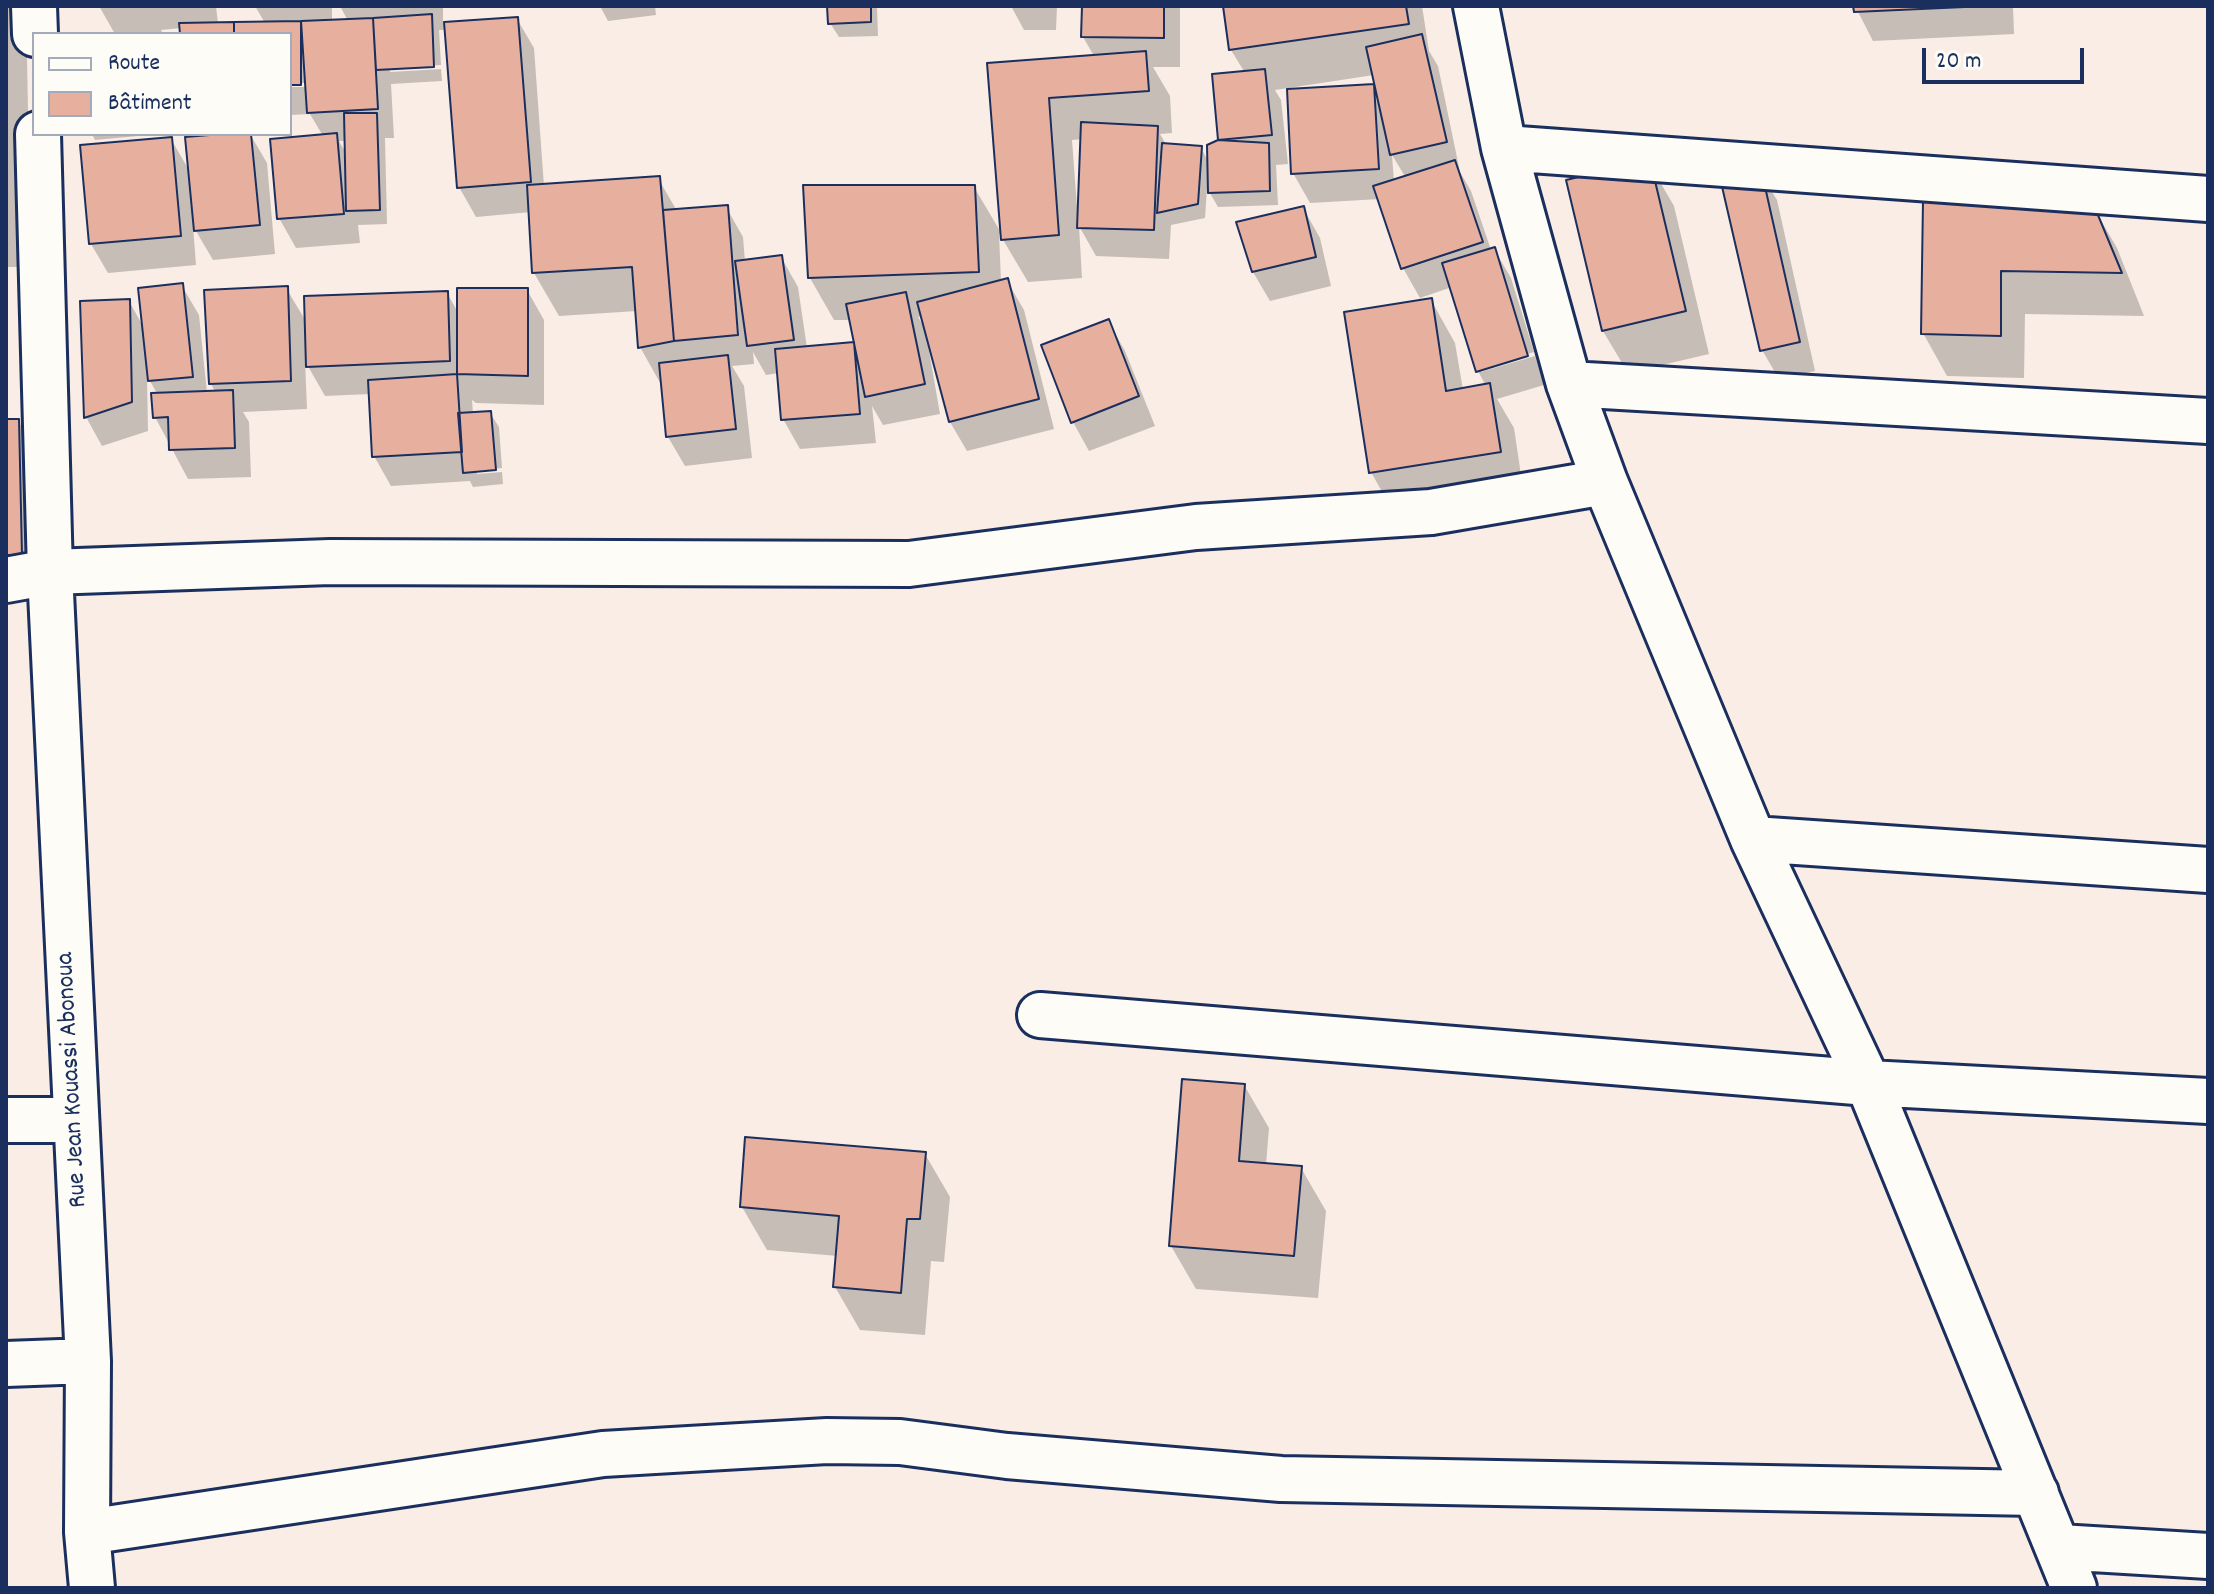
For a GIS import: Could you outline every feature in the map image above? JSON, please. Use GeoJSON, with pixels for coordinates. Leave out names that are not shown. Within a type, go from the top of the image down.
{"type":"FeatureCollection","features":[{"type":"Feature","properties":{"kind":"street"},"geometry":{"type":"LineString","coordinates":[[34,6],[35,32]]}},
{"type":"Feature","properties":{"kind":"street"},"geometry":{"type":"LineString","coordinates":[[1476,6],[1504,148],[1569,384],[1605,482],[1753,839],[1868,1083],[2074,1588]]}},
{"type":"Feature","properties":{"kind":"street","name":"Rue Jean Kouassi Abonoua"},"geometry":{"type":"LineString","coordinates":[[38,136],[50,572],[88,1361],[87,1532],[92,1588]]}},
{"type":"Feature","properties":{"kind":"street"},"geometry":{"type":"LineString","coordinates":[[1504,148],[2208,199]]}},
{"type":"Feature","properties":{"kind":"street"},"geometry":{"type":"LineString","coordinates":[[1569,384],[2208,421]]}},
{"type":"Feature","properties":{"kind":"street"},"geometry":{"type":"LineString","coordinates":[[6,580],[50,572],[330,562],[909,564],[1196,527],[1431,512],[1605,482]]}},
{"type":"Feature","properties":{"kind":"street"},"geometry":{"type":"LineString","coordinates":[[1753,839],[2208,870]]}},
{"type":"Feature","properties":{"kind":"street"},"geometry":{"type":"LineString","coordinates":[[1040,1015],[1868,1083],[2208,1101]]}},
{"type":"Feature","properties":{"kind":"street"},"geometry":{"type":"LineString","coordinates":[[6,1120],[76,1120]]}},
{"type":"Feature","properties":{"kind":"street"},"geometry":{"type":"LineString","coordinates":[[6,1364],[88,1361]]}},
{"type":"Feature","properties":{"kind":"street"},"geometry":{"type":"LineString","coordinates":[[87,1532],[603,1454],[827,1441],[900,1442],[1007,1456],[1281,1479],[2036,1493]]}},
{"type":"Feature","properties":{"kind":"street"},"geometry":{"type":"LineString","coordinates":[[2059,1547],[2208,1556]]}},
{"type":"Feature","properties":{"kind":"building"},"geometry":{"type":"Polygon","coordinates":[[[827,6],[871,6],[871,22],[828,24],[827,6]]]}},
{"type":"Feature","properties":{"kind":"building"},"geometry":{"type":"Polygon","coordinates":[[[1082,6],[1164,6],[1164,38],[1081,37],[1082,6]]]}},
{"type":"Feature","properties":{"kind":"building"},"geometry":{"type":"Polygon","coordinates":[[[1223,6],[1406,6],[1409,24],[1229,50],[1223,6]]]}},
{"type":"Feature","properties":{"kind":"building"},"geometry":{"type":"Polygon","coordinates":[[[1853,6],[1987,6],[1854,12],[1853,6]]]}},
{"type":"Feature","properties":{"kind":"building"},"geometry":{"type":"Polygon","coordinates":[[[432,14],[434,67],[376,70],[373,18],[432,14]]]}},
{"type":"Feature","properties":{"kind":"building"},"geometry":{"type":"Polygon","coordinates":[[[518,17],[531,182],[457,188],[444,22],[518,17]]]}},
{"type":"Feature","properties":{"kind":"building"},"geometry":{"type":"Polygon","coordinates":[[[373,18],[378,109],[307,113],[301,21],[373,18]]]}},
{"type":"Feature","properties":{"kind":"building"},"geometry":{"type":"Polygon","coordinates":[[[301,21],[301,85],[292,85],[292,32],[234,32],[234,22],[301,21]]]}},
{"type":"Feature","properties":{"kind":"building"},"geometry":{"type":"Polygon","coordinates":[[[234,22],[234,32],[180,32],[179,23],[234,22]]]}},
{"type":"Feature","properties":{"kind":"building"},"geometry":{"type":"Polygon","coordinates":[[[1422,34],[1447,142],[1390,155],[1366,47],[1422,34]]]}},
{"type":"Feature","properties":{"kind":"building"},"geometry":{"type":"Polygon","coordinates":[[[1146,51],[1149,91],[1049,98],[1059,235],[1001,240],[987,63],[1146,51]]]}},
{"type":"Feature","properties":{"kind":"building"},"geometry":{"type":"Polygon","coordinates":[[[1265,69],[1272,135],[1218,140],[1212,74],[1265,69]]]}},
{"type":"Feature","properties":{"kind":"building"},"geometry":{"type":"Polygon","coordinates":[[[1374,84],[1379,169],[1291,174],[1287,89],[1374,84]]]}},
{"type":"Feature","properties":{"kind":"building"},"geometry":{"type":"Polygon","coordinates":[[[344,113],[377,113],[380,210],[346,211],[344,113]]]}},
{"type":"Feature","properties":{"kind":"building"},"geometry":{"type":"Polygon","coordinates":[[[1081,122],[1158,126],[1154,230],[1077,228],[1081,122]]]}},
{"type":"Feature","properties":{"kind":"building"},"geometry":{"type":"Polygon","coordinates":[[[337,133],[344,214],[277,219],[270,139],[337,133]]]}},
{"type":"Feature","properties":{"kind":"building"},"geometry":{"type":"Polygon","coordinates":[[[251,136],[260,225],[194,231],[185,137],[251,136]]]}},
{"type":"Feature","properties":{"kind":"building"},"geometry":{"type":"Polygon","coordinates":[[[172,137],[181,236],[89,244],[80,145],[172,137]]]}},
{"type":"Feature","properties":{"kind":"building"},"geometry":{"type":"Polygon","coordinates":[[[1218,140],[1269,143],[1270,191],[1208,193],[1207,145],[1218,140]]]}},
{"type":"Feature","properties":{"kind":"building"},"geometry":{"type":"Polygon","coordinates":[[[1162,143],[1202,146],[1198,204],[1157,213],[1162,143]]]}},
{"type":"Feature","properties":{"kind":"building"},"geometry":{"type":"Polygon","coordinates":[[[1455,160],[1483,242],[1401,269],[1373,186],[1455,160]]]}},
{"type":"Feature","properties":{"kind":"building"},"geometry":{"type":"Polygon","coordinates":[[[1650,160],[1686,311],[1602,331],[1566,180],[1650,160]]]}},
{"type":"Feature","properties":{"kind":"building"},"geometry":{"type":"Polygon","coordinates":[[[1717,165],[1761,169],[1800,342],[1760,351],[1717,165]]]}},
{"type":"Feature","properties":{"kind":"building"},"geometry":{"type":"Polygon","coordinates":[[[660,176],[674,341],[638,348],[632,267],[532,273],[527,185],[660,176]]]}},
{"type":"Feature","properties":{"kind":"building"},"geometry":{"type":"Polygon","coordinates":[[[803,185],[975,185],[979,272],[808,278],[803,185]]]}},
{"type":"Feature","properties":{"kind":"building"},"geometry":{"type":"Polygon","coordinates":[[[1923,200],[2093,203],[2122,273],[2001,271],[2001,336],[1921,334],[1923,200]]]}},
{"type":"Feature","properties":{"kind":"building"},"geometry":{"type":"Polygon","coordinates":[[[728,205],[738,335],[674,341],[663,210],[728,205]]]}},
{"type":"Feature","properties":{"kind":"building"},"geometry":{"type":"Polygon","coordinates":[[[1304,206],[1316,257],[1252,272],[1236,222],[1304,206]]]}},
{"type":"Feature","properties":{"kind":"building"},"geometry":{"type":"Polygon","coordinates":[[[1495,247],[1528,356],[1476,372],[1442,263],[1495,247]]]}},
{"type":"Feature","properties":{"kind":"building"},"geometry":{"type":"Polygon","coordinates":[[[782,255],[794,340],[747,346],[735,261],[782,255]]]}},
{"type":"Feature","properties":{"kind":"building"},"geometry":{"type":"Polygon","coordinates":[[[1008,278],[1039,399],[949,422],[917,302],[1008,278]]]}},
{"type":"Feature","properties":{"kind":"building"},"geometry":{"type":"Polygon","coordinates":[[[183,283],[193,377],[148,381],[138,288],[183,283]]]}},
{"type":"Feature","properties":{"kind":"building"},"geometry":{"type":"Polygon","coordinates":[[[288,286],[291,381],[209,384],[204,290],[288,286]]]}},
{"type":"Feature","properties":{"kind":"building"},"geometry":{"type":"Polygon","coordinates":[[[457,288],[528,288],[528,376],[457,374],[457,288]]]}},
{"type":"Feature","properties":{"kind":"building"},"geometry":{"type":"Polygon","coordinates":[[[448,291],[450,361],[306,367],[304,296],[448,291]]]}},
{"type":"Feature","properties":{"kind":"building"},"geometry":{"type":"Polygon","coordinates":[[[906,292],[925,384],[865,397],[846,304],[906,292]]]}},
{"type":"Feature","properties":{"kind":"building"},"geometry":{"type":"Polygon","coordinates":[[[1432,298],[1446,391],[1490,383],[1501,452],[1369,473],[1344,312],[1432,298]]]}},
{"type":"Feature","properties":{"kind":"building"},"geometry":{"type":"Polygon","coordinates":[[[130,299],[132,402],[84,418],[80,301],[130,299]]]}},
{"type":"Feature","properties":{"kind":"building"},"geometry":{"type":"Polygon","coordinates":[[[1109,319],[1139,396],[1071,423],[1041,345],[1109,319]]]}},
{"type":"Feature","properties":{"kind":"building"},"geometry":{"type":"Polygon","coordinates":[[[854,342],[860,414],[781,420],[775,349],[854,342]]]}},
{"type":"Feature","properties":{"kind":"building"},"geometry":{"type":"Polygon","coordinates":[[[728,355],[736,429],[666,437],[659,363],[728,355]]]}},
{"type":"Feature","properties":{"kind":"building"},"geometry":{"type":"Polygon","coordinates":[[[457,374],[462,452],[372,457],[368,380],[457,374]]]}},
{"type":"Feature","properties":{"kind":"building"},"geometry":{"type":"Polygon","coordinates":[[[233,390],[235,448],[169,450],[168,417],[153,418],[151,393],[233,390]]]}},
{"type":"Feature","properties":{"kind":"building"},"geometry":{"type":"Polygon","coordinates":[[[491,411],[496,470],[463,473],[458,413],[491,411]]]}},
{"type":"Feature","properties":{"kind":"building"},"geometry":{"type":"Polygon","coordinates":[[[6,419],[19,419],[22,555],[6,555],[6,419]]]}},
{"type":"Feature","properties":{"kind":"building"},"geometry":{"type":"Polygon","coordinates":[[[1182,1079],[1245,1084],[1239,1161],[1302,1166],[1294,1256],[1169,1246],[1182,1079]]]}},
{"type":"Feature","properties":{"kind":"building"},"geometry":{"type":"Polygon","coordinates":[[[745,1137],[926,1152],[920,1219],[907,1219],[901,1293],[833,1287],[839,1216],[740,1207],[745,1137]]]}}]}
